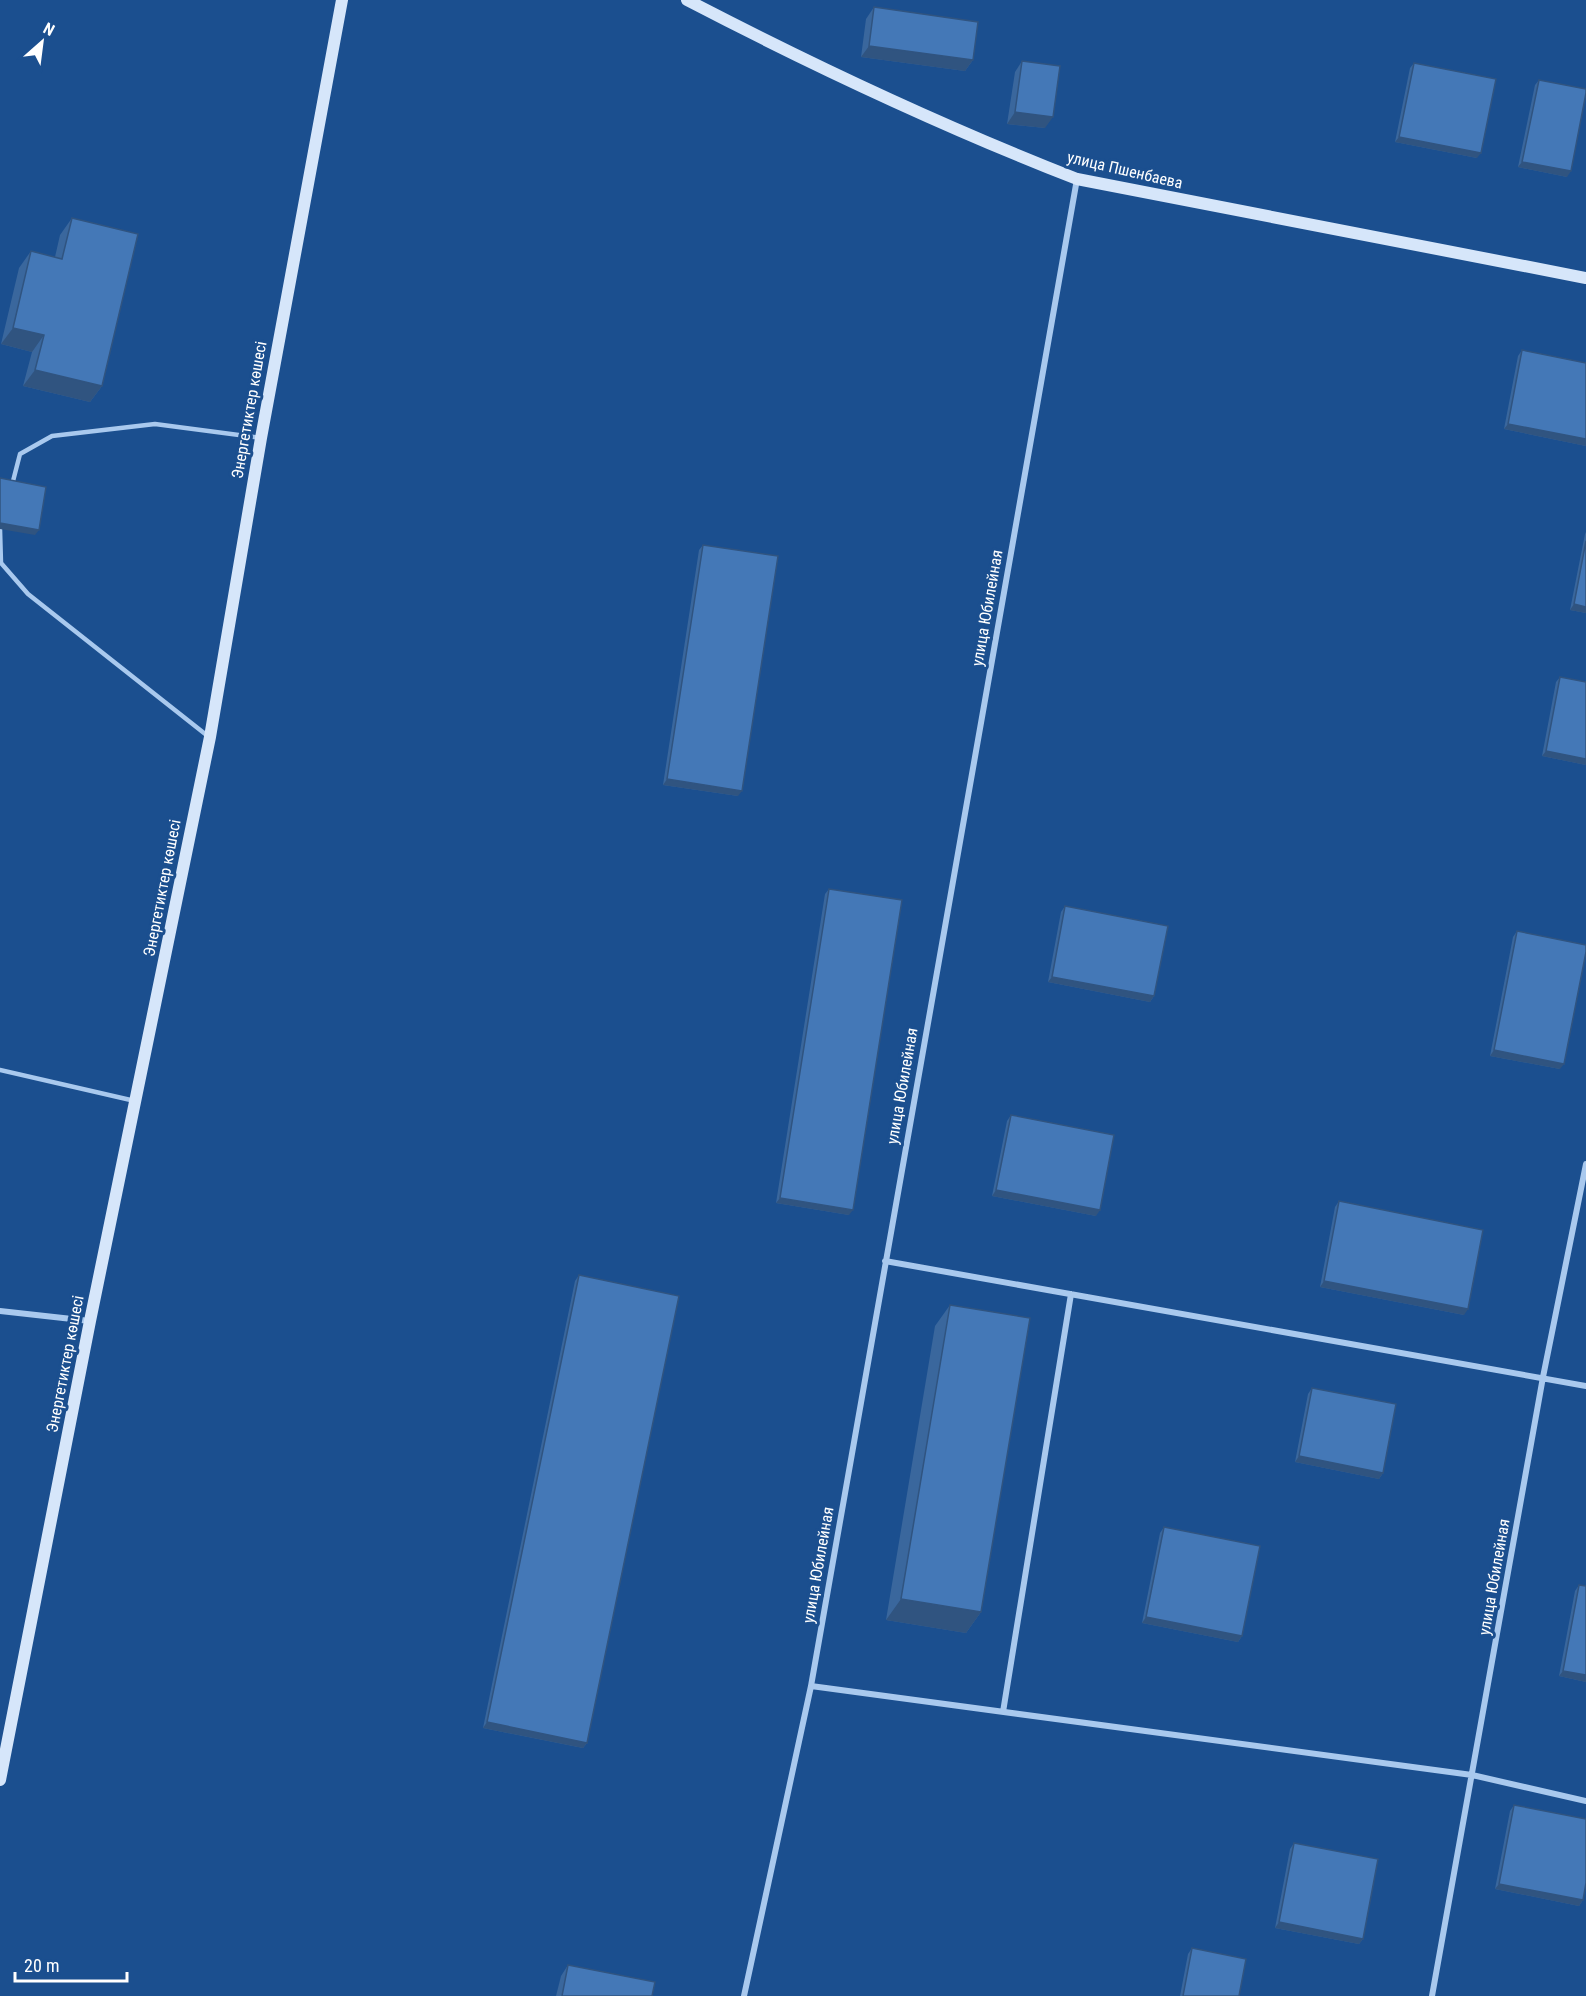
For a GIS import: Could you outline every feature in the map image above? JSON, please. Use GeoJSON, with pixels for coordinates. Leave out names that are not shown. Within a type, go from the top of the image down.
{"type":"FeatureCollection","features":[{"type":"Feature","properties":{"kind":"main road","name":"Энергетиктер көшесі"},"geometry":{"type":"LineString","coordinates":[[1,1773],[90,1321],[210,737],[261,438],[342,0]]}},
{"type":"Feature","properties":{"kind":"main road","name":"улица Пшенбаева"},"geometry":{"type":"LineString","coordinates":[[687,0],[848,80],[1007,152],[1077,179],[1586,278]]}},
{"type":"Feature","properties":{"kind":"street","name":"улица Юбилейная"},"geometry":{"type":"LineString","coordinates":[[744,1996],[811,1686],[1077,179]]}},
{"type":"Feature","properties":{"kind":"street","name":"улица Юбилейная"},"geometry":{"type":"LineString","coordinates":[[1432,1996],[1543,1377],[1586,1164]]}},
{"type":"Feature","properties":{"kind":"street"},"geometry":{"type":"LineString","coordinates":[[885,1262],[1586,1386]]}},
{"type":"Feature","properties":{"kind":"street"},"geometry":{"type":"LineString","coordinates":[[1003,1712],[1071,1294]]}},
{"type":"Feature","properties":{"kind":"street"},"geometry":{"type":"LineString","coordinates":[[0,1311],[90,1321]]}},
{"type":"Feature","properties":{"kind":"street"},"geometry":{"type":"LineString","coordinates":[[811,1686],[1472,1776],[1586,1801]]}},
{"type":"Feature","properties":{"kind":"lane"},"geometry":{"type":"LineString","coordinates":[[11,487],[20,454],[52,436],[155,424],[261,438]]}},
{"type":"Feature","properties":{"kind":"lane"},"geometry":{"type":"LineString","coordinates":[[0,529],[1,563],[28,594],[210,737]]}},
{"type":"Feature","properties":{"kind":"lane"},"geometry":{"type":"LineString","coordinates":[[0,1070],[136,1102]]}},
{"type":"Feature","properties":{"kind":"building"},"geometry":{"type":"Polygon","coordinates":[[[874,7],[978,22],[973,60],[869,46],[874,7]]]}},
{"type":"Feature","properties":{"kind":"building"},"geometry":{"type":"Polygon","coordinates":[[[1022,61],[1060,66],[1053,117],[1015,112],[1022,61]]]}},
{"type":"Feature","properties":{"kind":"building"},"geometry":{"type":"Polygon","coordinates":[[[1414,63],[1496,79],[1481,153],[1399,137],[1414,63]]]}},
{"type":"Feature","properties":{"kind":"building"},"geometry":{"type":"Polygon","coordinates":[[[1539,80],[1586,89],[1571,171],[1522,162],[1539,80]]]}},
{"type":"Feature","properties":{"kind":"building"},"geometry":{"type":"Polygon","coordinates":[[[72,218],[138,234],[102,386],[35,370],[44,335],[13,328],[31,251],[62,259],[72,218]]]}},
{"type":"Feature","properties":{"kind":"building"},"geometry":{"type":"Polygon","coordinates":[[[1522,350],[1586,363],[1586,439],[1508,424],[1522,350]]]}},
{"type":"Feature","properties":{"kind":"building"},"geometry":{"type":"Polygon","coordinates":[[[0,478],[46,487],[39,530],[0,523],[0,478]]]}},
{"type":"Feature","properties":{"kind":"building"},"geometry":{"type":"Polygon","coordinates":[[[1586,541],[1586,607],[1574,604],[1586,541]]]}},
{"type":"Feature","properties":{"kind":"building"},"geometry":{"type":"Polygon","coordinates":[[[703,545],[778,556],[742,791],[667,779],[703,545]]]}},
{"type":"Feature","properties":{"kind":"building"},"geometry":{"type":"Polygon","coordinates":[[[1560,677],[1586,682],[1586,759],[1546,751],[1560,677]]]}},
{"type":"Feature","properties":{"kind":"building"},"geometry":{"type":"Polygon","coordinates":[[[829,889],[902,900],[853,1210],[780,1198],[829,889]]]}},
{"type":"Feature","properties":{"kind":"building"},"geometry":{"type":"Polygon","coordinates":[[[1065,906],[1168,926],[1154,996],[1052,977],[1065,906]]]}},
{"type":"Feature","properties":{"kind":"building"},"geometry":{"type":"Polygon","coordinates":[[[1517,931],[1586,945],[1564,1064],[1494,1050],[1517,931]]]}},
{"type":"Feature","properties":{"kind":"building"},"geometry":{"type":"Polygon","coordinates":[[[1011,1115],[1114,1135],[1100,1210],[996,1190],[1011,1115]]]}},
{"type":"Feature","properties":{"kind":"building"},"geometry":{"type":"Polygon","coordinates":[[[1339,1201],[1483,1230],[1468,1309],[1324,1281],[1339,1201]]]}},
{"type":"Feature","properties":{"kind":"building"},"geometry":{"type":"Polygon","coordinates":[[[579,1275],[679,1296],[587,1743],[487,1722],[579,1275]]]}},
{"type":"Feature","properties":{"kind":"building"},"geometry":{"type":"Polygon","coordinates":[[[950,1305],[1030,1318],[981,1612],[901,1599],[950,1305]]]}},
{"type":"Feature","properties":{"kind":"building"},"geometry":{"type":"Polygon","coordinates":[[[1312,1388],[1396,1404],[1383,1473],[1299,1456],[1312,1388]]]}},
{"type":"Feature","properties":{"kind":"building"},"geometry":{"type":"Polygon","coordinates":[[[1164,1527],[1260,1546],[1242,1636],[1146,1617],[1164,1527]]]}},
{"type":"Feature","properties":{"kind":"building"},"geometry":{"type":"Polygon","coordinates":[[[1579,1585],[1586,1586],[1586,1675],[1563,1671],[1579,1585]]]}},
{"type":"Feature","properties":{"kind":"building"},"geometry":{"type":"Polygon","coordinates":[[[1514,1805],[1586,1819],[1586,1883],[1583,1900],[1499,1884],[1514,1805]]]}},
{"type":"Feature","properties":{"kind":"building"},"geometry":{"type":"Polygon","coordinates":[[[1294,1843],[1378,1859],[1363,1939],[1279,1922],[1294,1843]]]}},
{"type":"Feature","properties":{"kind":"building"},"geometry":{"type":"Polygon","coordinates":[[[1192,1948],[1246,1959],[1239,1996],[1183,1996],[1192,1948]]]}},
{"type":"Feature","properties":{"kind":"building"},"geometry":{"type":"Polygon","coordinates":[[[568,1965],[655,1982],[652,1996],[562,1996],[568,1965]]]}}]}
